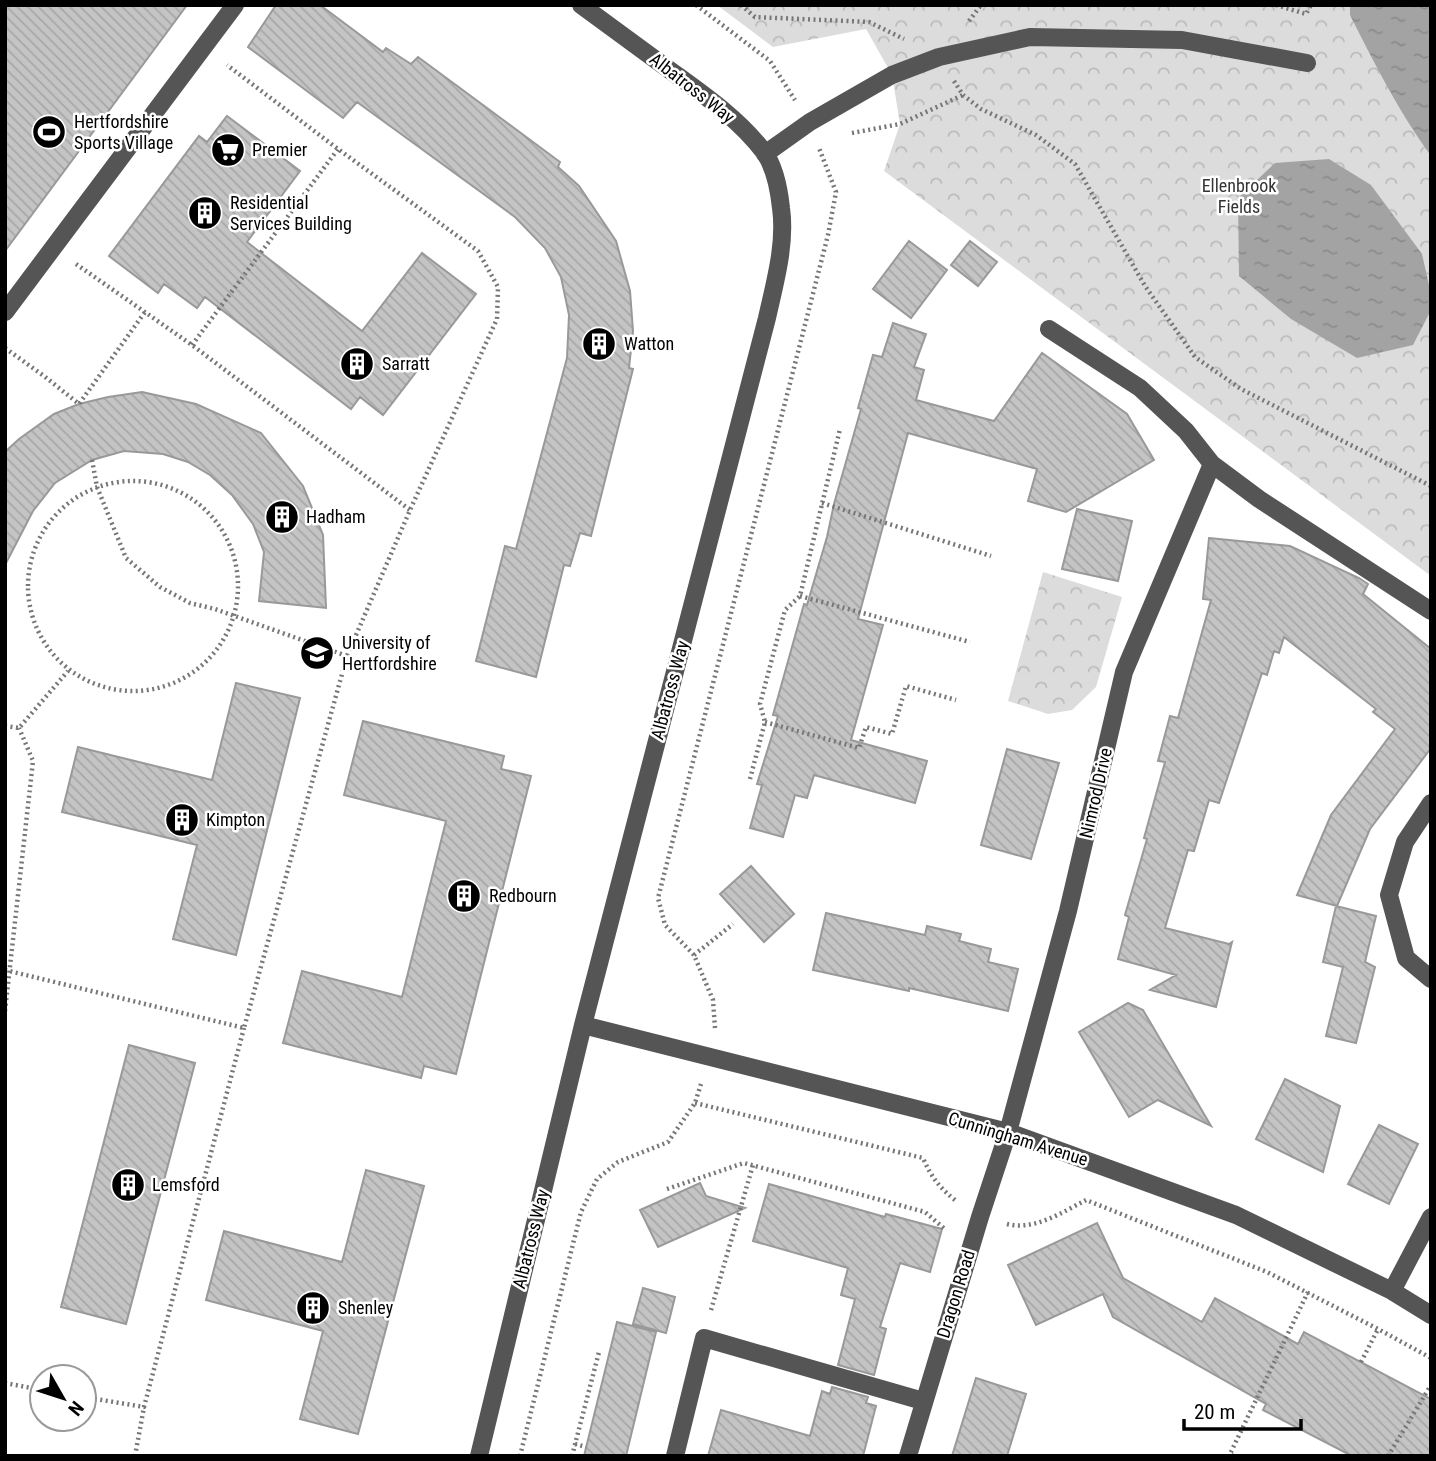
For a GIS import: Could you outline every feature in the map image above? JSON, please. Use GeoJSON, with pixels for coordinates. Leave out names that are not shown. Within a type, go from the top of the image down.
{"type":"FeatureCollection","features":[{"type":"Feature","properties":{"kind":"street","name":"Albatross Way"},"geometry":{"type":"LineString","coordinates":[[479,1456],[583,1025],[760,345],[783,234],[782,209],[776,179],[765,154],[742,128],[711,100],[581,5]]}},
{"type":"Feature","properties":{"kind":"street"},"geometry":{"type":"LineString","coordinates":[[5,312],[234,7]]}},
{"type":"Feature","properties":{"kind":"street"},"geometry":{"type":"LineString","coordinates":[[765,154],[810,122],[892,75],[939,57],[1030,37],[1182,40],[1307,63]]}},
{"type":"Feature","properties":{"kind":"street"},"geometry":{"type":"LineString","coordinates":[[1049,329],[1140,388],[1186,430],[1212,464],[1259,499],[1431,611]]}},
{"type":"Feature","properties":{"kind":"street","name":"Nimrod Drive"},"geometry":{"type":"LineString","coordinates":[[1008,1132],[1068,911],[1124,672],[1212,464]]}},
{"type":"Feature","properties":{"kind":"street"},"geometry":{"type":"LineString","coordinates":[[1431,803],[1405,842],[1389,895],[1406,958],[1431,979]]}},
{"type":"Feature","properties":{"kind":"street","name":"Cunningham Avenue"},"geometry":{"type":"LineString","coordinates":[[583,1025],[1008,1132],[1236,1215],[1392,1291],[1431,1315]]}},
{"type":"Feature","properties":{"kind":"street","name":"Dragon Road"},"geometry":{"type":"LineString","coordinates":[[908,1456],[1008,1132]]}},
{"type":"Feature","properties":{"kind":"street"},"geometry":{"type":"LineString","coordinates":[[1392,1291],[1431,1217]]}},
{"type":"Feature","properties":{"kind":"street"},"geometry":{"type":"LineString","coordinates":[[675,1456],[704,1338],[923,1401]]}},
{"type":"Feature","properties":{"kind":"path"},"geometry":{"type":"LineString","coordinates":[[741,5],[755,17],[869,22],[939,57],[963,95],[981,109],[1036,135],[1075,164],[1145,286],[1195,357],[1241,390],[1431,486]]}},
{"type":"Feature","properties":{"kind":"path"},"geometry":{"type":"LineString","coordinates":[[939,57],[981,5]]}},
{"type":"Feature","properties":{"kind":"path"},"geometry":{"type":"LineString","coordinates":[[1276,5],[1306,14],[1311,5]]}},
{"type":"Feature","properties":{"kind":"path"},"geometry":{"type":"LineString","coordinates":[[135,1456],[144,1406],[244,1028],[347,656],[497,319],[498,287],[478,251],[204,47]]}},
{"type":"Feature","properties":{"kind":"path"},"geometry":{"type":"LineString","coordinates":[[850,133],[900,124],[963,95]]}},
{"type":"Feature","properties":{"kind":"path"},"geometry":{"type":"LineString","coordinates":[[192,345],[338,149]]}},
{"type":"Feature","properties":{"kind":"path"},"geometry":{"type":"LineString","coordinates":[[53,248],[192,345],[410,510]]}},
{"type":"Feature","properties":{"kind":"path"},"geometry":{"type":"LineString","coordinates":[[5,348],[79,404],[145,312]]}},
{"type":"Feature","properties":{"kind":"path"},"geometry":{"type":"LineString","coordinates":[[750,779],[765,722],[760,704],[785,610],[800,596],[840,429]]}},
{"type":"Feature","properties":{"kind":"path"},"geometry":{"type":"LineString","coordinates":[[92,460],[97,487],[126,558],[160,587],[190,603],[347,656]]}},
{"type":"Feature","properties":{"kind":"path"},"geometry":{"type":"LineString","coordinates":[[140,480],[176,488],[211,513],[231,544],[240,580],[239,609],[234,616],[212,657],[183,680],[160,689],[124,692],[101,688],[68,671],[43,643],[31,616],[27,579],[34,550],[52,517],[78,495],[113,482],[140,480]]}},
{"type":"Feature","properties":{"kind":"path"},"geometry":{"type":"LineString","coordinates":[[822,503],[991,556]]}},
{"type":"Feature","properties":{"kind":"path"},"geometry":{"type":"LineString","coordinates":[[800,596],[970,642]]}},
{"type":"Feature","properties":{"kind":"path"},"geometry":{"type":"LineString","coordinates":[[19,728],[68,671]]}},
{"type":"Feature","properties":{"kind":"path"},"geometry":{"type":"LineString","coordinates":[[765,722],[859,748],[866,727],[892,734],[906,686],[956,700]]}},
{"type":"Feature","properties":{"kind":"path"},"geometry":{"type":"LineString","coordinates":[[5,726],[19,728]]}},
{"type":"Feature","properties":{"kind":"path"},"geometry":{"type":"LineString","coordinates":[[5,1012],[33,761],[19,728]]}},
{"type":"Feature","properties":{"kind":"path"},"geometry":{"type":"LineString","coordinates":[[694,955],[733,924]]}},
{"type":"Feature","properties":{"kind":"path"},"geometry":{"type":"LineString","coordinates":[[8,970],[244,1028]]}},
{"type":"Feature","properties":{"kind":"path"},"geometry":{"type":"LineString","coordinates":[[520,1456],[581,1212],[597,1179],[618,1162],[668,1142],[695,1103],[923,1158],[929,1174],[945,1192],[980,1217],[1017,1227],[1038,1223],[1086,1200],[1267,1272],[1431,1358]]}},
{"type":"Feature","properties":{"kind":"path"},"geometry":{"type":"LineString","coordinates":[[667,1188],[744,1163],[925,1212],[946,1231],[972,1242]]}},
{"type":"Feature","properties":{"kind":"path"},"geometry":{"type":"LineString","coordinates":[[704,1338],[753,1165]]}},
{"type":"Feature","properties":{"kind":"path"},"geometry":{"type":"LineString","coordinates":[[1233,1456],[1230,1454],[1308,1292]]}},
{"type":"Feature","properties":{"kind":"path"},"geometry":{"type":"LineString","coordinates":[[1361,1362],[1378,1329]]}},
{"type":"Feature","properties":{"kind":"path"},"geometry":{"type":"LineString","coordinates":[[572,1456],[599,1352]]}},
{"type":"Feature","properties":{"kind":"path"},"geometry":{"type":"LineString","coordinates":[[5,1384],[28,1388]]}},
{"type":"Feature","properties":{"kind":"path"},"geometry":{"type":"LineString","coordinates":[[1388,1456],[1431,1385]]}},
{"type":"Feature","properties":{"kind":"path"},"geometry":{"type":"LineString","coordinates":[[98,1398],[144,1406]]}},
{"type":"Feature","properties":{"kind":"path"},"geometry":{"type":"LineString","coordinates":[[575,1444],[586,1447]]}},
{"type":"Feature","properties":{"kind":"green space","name":"Ellenbrook Fields"},"geometry":{"type":"Polygon","coordinates":[[[717,5],[1431,5],[1431,576],[884,171],[900,124],[892,75],[866,29],[773,47],[717,5]]]}},
{"type":"Feature","properties":{"kind":"green space"},"geometry":{"type":"Polygon","coordinates":[[[1043,572],[1122,597],[1096,687],[1072,710],[1048,714],[1008,701],[1043,572]]]}},
{"type":"Feature","properties":{"kind":"water"},"geometry":{"type":"Polygon","coordinates":[[[1350,5],[1431,5],[1431,156],[1378,69],[1350,15],[1350,5]]]}},
{"type":"Feature","properties":{"kind":"water"},"geometry":{"type":"Polygon","coordinates":[[[1329,159],[1371,185],[1422,254],[1431,294],[1431,310],[1413,345],[1357,358],[1291,319],[1239,276],[1238,198],[1275,163],[1329,159]]]}},
{"type":"Feature","properties":{"kind":"building","name":"Hertfordshire Sports Village"},"geometry":{"type":"Polygon","coordinates":[[[5,5],[187,5],[5,251],[5,5]]]}},
{"type":"Feature","properties":{"kind":"building","name":"Watton"},"geometry":{"type":"Polygon","coordinates":[[[276,5],[320,5],[383,52],[386,48],[411,64],[418,57],[560,162],[558,167],[579,186],[616,241],[630,291],[633,331],[629,368],[633,369],[591,536],[580,533],[570,566],[564,565],[536,677],[476,661],[505,546],[516,549],[567,358],[569,315],[561,277],[545,248],[515,217],[357,102],[343,118],[248,47],[276,5]]]}},
{"type":"Feature","properties":{"kind":"building"},"geometry":{"type":"Polygon","coordinates":[[[227,116],[300,171],[247,242],[362,331],[422,253],[476,294],[383,415],[360,397],[351,409],[205,297],[197,308],[164,284],[158,293],[109,256],[199,136],[207,142],[227,116]]]}},
{"type":"Feature","properties":{"kind":"building"},"geometry":{"type":"Polygon","coordinates":[[[909,241],[947,270],[911,318],[873,289],[909,241]]]}},
{"type":"Feature","properties":{"kind":"building"},"geometry":{"type":"Polygon","coordinates":[[[970,241],[997,262],[978,286],[951,265],[970,241]]]}},
{"type":"Feature","properties":{"kind":"building"},"geometry":{"type":"Polygon","coordinates":[[[893,323],[926,334],[914,367],[924,370],[916,400],[994,421],[1042,353],[1127,414],[1154,460],[1066,512],[1028,501],[1037,469],[908,433],[858,619],[883,625],[851,740],[927,761],[915,803],[814,775],[807,798],[795,795],[783,837],[750,828],[762,785],[757,784],[778,716],[773,715],[804,604],[807,605],[827,537],[873,355],[882,357],[893,323]]]}},
{"type":"Feature","properties":{"kind":"building","name":"Hadham"},"geometry":{"type":"Polygon","coordinates":[[[142,392],[196,404],[261,433],[303,486],[323,535],[326,608],[259,601],[264,552],[253,524],[232,495],[210,475],[188,462],[163,454],[124,451],[92,460],[55,483],[33,511],[5,565],[5,452],[54,414],[79,404],[142,392]]]}},
{"type":"Feature","properties":{"kind":"building"},"geometry":{"type":"Polygon","coordinates":[[[1077,509],[1132,521],[1118,581],[1062,569],[1077,509]]]}},
{"type":"Feature","properties":{"kind":"building"},"geometry":{"type":"Polygon","coordinates":[[[1209,538],[1290,546],[1359,578],[1368,584],[1363,594],[1431,649],[1431,748],[1370,829],[1337,906],[1297,895],[1331,815],[1395,729],[1373,712],[1376,709],[1284,637],[1279,653],[1274,651],[1267,675],[1262,673],[1219,803],[1209,800],[1194,851],[1188,850],[1165,928],[1229,944],[1232,942],[1216,1007],[1150,990],[1176,975],[1118,959],[1129,917],[1125,915],[1165,762],[1158,761],[1170,716],[1178,718],[1211,600],[1203,599],[1209,538]]]}},
{"type":"Feature","properties":{"kind":"building","name":"Kimpton"},"geometry":{"type":"Polygon","coordinates":[[[236,683],[300,698],[236,955],[173,939],[197,845],[62,812],[78,747],[212,780],[236,683]]]}},
{"type":"Feature","properties":{"kind":"building","name":"Redbourn"},"geometry":{"type":"Polygon","coordinates":[[[363,721],[504,756],[501,769],[531,776],[456,1074],[424,1066],[421,1078],[283,1043],[302,971],[402,997],[446,821],[344,795],[363,721]]]}},
{"type":"Feature","properties":{"kind":"building"},"geometry":{"type":"Polygon","coordinates":[[[1007,749],[1059,763],[1031,859],[981,845],[1007,749]]]}},
{"type":"Feature","properties":{"kind":"building"},"geometry":{"type":"Polygon","coordinates":[[[751,866],[794,914],[764,942],[720,894],[751,866]]]}},
{"type":"Feature","properties":{"kind":"building"},"geometry":{"type":"Polygon","coordinates":[[[1336,906],[1376,916],[1365,962],[1375,967],[1356,1043],[1326,1036],[1343,967],[1323,962],[1336,906]]]}},
{"type":"Feature","properties":{"kind":"building"},"geometry":{"type":"Polygon","coordinates":[[[826,913],[925,935],[927,926],[961,934],[959,941],[991,949],[988,962],[1018,969],[1008,1011],[909,988],[909,991],[813,970],[826,913]]]}},
{"type":"Feature","properties":{"kind":"building"},"geometry":{"type":"Polygon","coordinates":[[[1128,1003],[1143,1010],[1211,1126],[1158,1100],[1129,1117],[1079,1032],[1128,1003]]]}},
{"type":"Feature","properties":{"kind":"building","name":"Lemsford"},"geometry":{"type":"Polygon","coordinates":[[[129,1045],[195,1063],[126,1324],[61,1307],[129,1045]]]}},
{"type":"Feature","properties":{"kind":"building"},"geometry":{"type":"Polygon","coordinates":[[[1285,1079],[1340,1106],[1323,1172],[1256,1139],[1285,1079]]]}},
{"type":"Feature","properties":{"kind":"building"},"geometry":{"type":"Polygon","coordinates":[[[1379,1125],[1418,1144],[1389,1204],[1348,1184],[1379,1125]]]}},
{"type":"Feature","properties":{"kind":"building","name":"Shenley"},"geometry":{"type":"Polygon","coordinates":[[[366,1170],[424,1186],[358,1434],[300,1419],[323,1331],[206,1300],[224,1231],[342,1262],[366,1170]]]}},
{"type":"Feature","properties":{"kind":"building"},"geometry":{"type":"Polygon","coordinates":[[[700,1183],[706,1196],[745,1208],[658,1247],[640,1210],[700,1183]]]}},
{"type":"Feature","properties":{"kind":"building"},"geometry":{"type":"Polygon","coordinates":[[[769,1184],[885,1217],[886,1214],[942,1229],[930,1272],[900,1263],[880,1327],[886,1329],[874,1375],[838,1365],[855,1299],[841,1295],[848,1268],[753,1241],[769,1184]]]}},
{"type":"Feature","properties":{"kind":"building"},"geometry":{"type":"Polygon","coordinates":[[[1097,1223],[1123,1278],[1202,1322],[1215,1298],[1298,1344],[1304,1332],[1431,1399],[1431,1456],[1352,1456],[1263,1410],[1266,1404],[1113,1317],[1103,1294],[1036,1325],[1008,1265],[1097,1223]]]}},
{"type":"Feature","properties":{"kind":"building"},"geometry":{"type":"Polygon","coordinates":[[[643,1288],[675,1297],[666,1333],[633,1324],[643,1288]]]}},
{"type":"Feature","properties":{"kind":"building"},"geometry":{"type":"Polygon","coordinates":[[[617,1322],[656,1332],[626,1456],[584,1456],[617,1322]]]}},
{"type":"Feature","properties":{"kind":"building"},"geometry":{"type":"Polygon","coordinates":[[[976,1378],[1026,1394],[1007,1456],[952,1456],[976,1378]]]}},
{"type":"Feature","properties":{"kind":"building"},"geometry":{"type":"Polygon","coordinates":[[[832,1387],[868,1397],[866,1403],[876,1406],[863,1456],[708,1456],[721,1410],[810,1436],[822,1391],[830,1394],[832,1387]]]}},
{"type":"Feature","properties":{"kind":"place","name":"Hertfordshire Sports Village"},"geometry":{"type":"Point","coordinates":[49,132]}},
{"type":"Feature","properties":{"kind":"place","name":"Premier"},"geometry":{"type":"Point","coordinates":[228,150]}},
{"type":"Feature","properties":{"kind":"place","name":"Residential Services Building"},"geometry":{"type":"Point","coordinates":[205,213]}},
{"type":"Feature","properties":{"kind":"place","name":"Watton"},"geometry":{"type":"Point","coordinates":[599,344]}},
{"type":"Feature","properties":{"kind":"place","name":"Sarratt"},"geometry":{"type":"Point","coordinates":[357,364]}},
{"type":"Feature","properties":{"kind":"place","name":"Hadham"},"geometry":{"type":"Point","coordinates":[282,517]}},
{"type":"Feature","properties":{"kind":"place","name":"University of Hertfordshire"},"geometry":{"type":"Point","coordinates":[317,653]}},
{"type":"Feature","properties":{"kind":"place","name":"Kimpton"},"geometry":{"type":"Point","coordinates":[182,820]}},
{"type":"Feature","properties":{"kind":"place","name":"Redbourn"},"geometry":{"type":"Point","coordinates":[464,896]}},
{"type":"Feature","properties":{"kind":"place","name":"Lemsford"},"geometry":{"type":"Point","coordinates":[128,1185]}},
{"type":"Feature","properties":{"kind":"place","name":"Shenley"},"geometry":{"type":"Point","coordinates":[313,1308]}}]}
